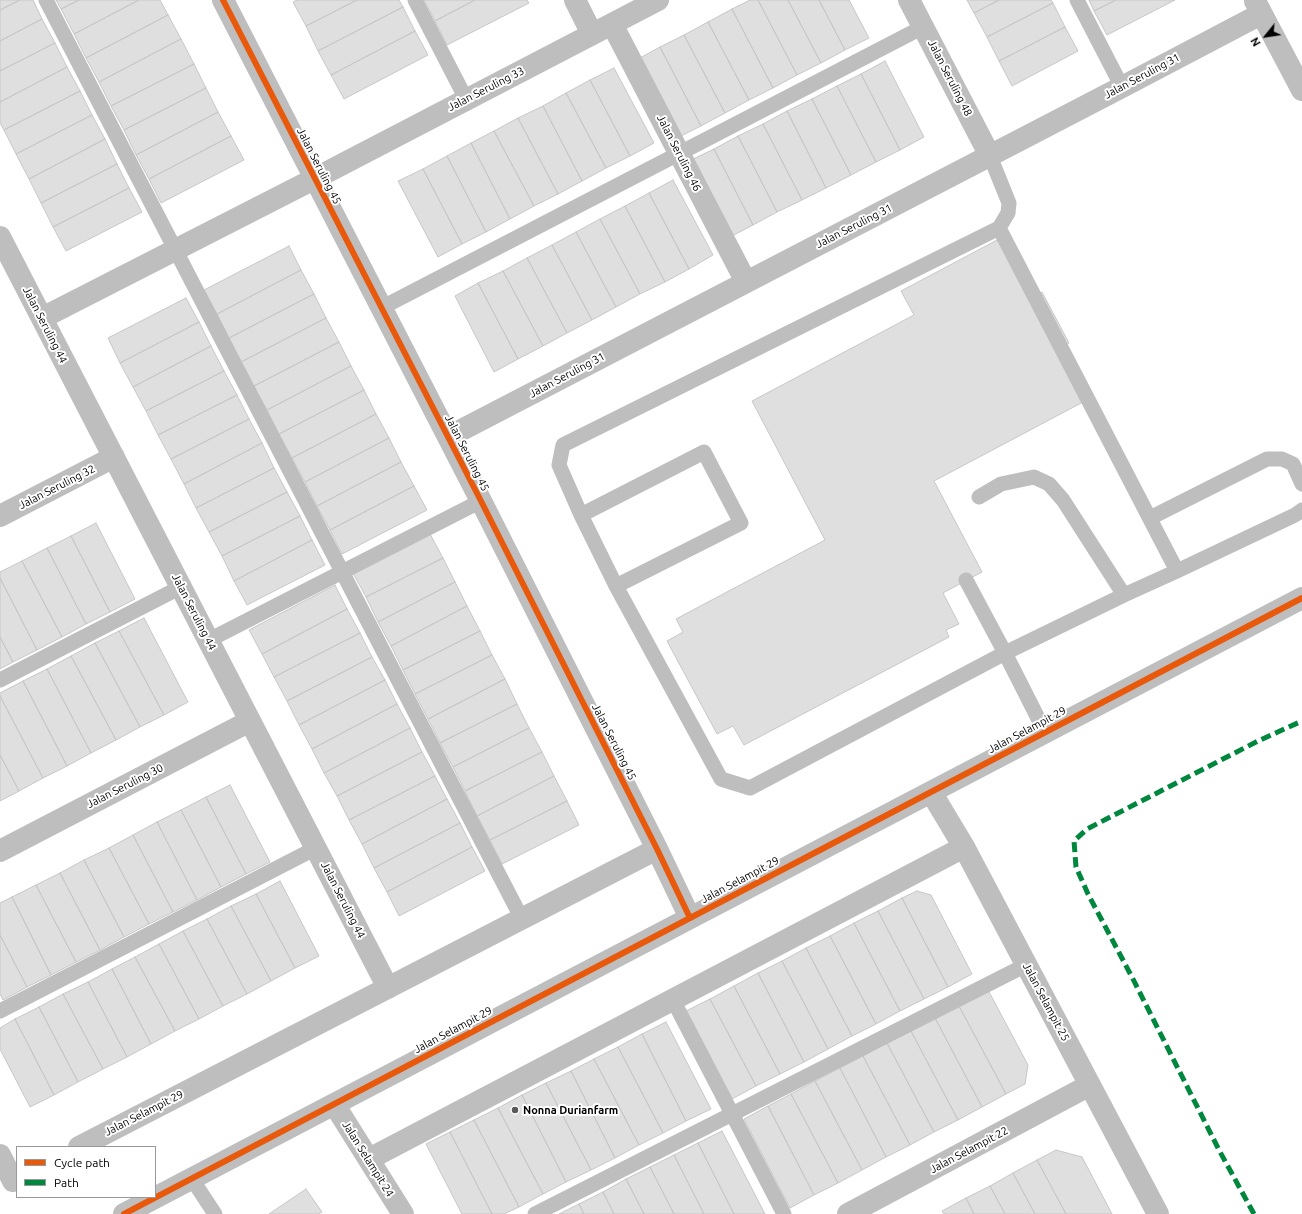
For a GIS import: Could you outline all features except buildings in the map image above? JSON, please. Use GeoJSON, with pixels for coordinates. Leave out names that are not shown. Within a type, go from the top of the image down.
{"type":"FeatureCollection","features":[{"type":"Feature","properties":{"kind":"street","name":"Jalan Seruling 45"},"geometry":{"type":"LineString","coordinates":[[223,0],[481,501],[657,849],[690,918]]}},
{"type":"Feature","properties":{"kind":"street"},"geometry":{"type":"LineString","coordinates":[[575,0],[592,34]]}},
{"type":"Feature","properties":{"kind":"street","name":"Jalan Seruling 33"},"geometry":{"type":"LineString","coordinates":[[42,318],[314,179],[658,0]]}},
{"type":"Feature","properties":{"kind":"street","name":"Jalan Seruling 48"},"geometry":{"type":"LineString","coordinates":[[909,0],[990,156]]}},
{"type":"Feature","properties":{"kind":"street"},"geometry":{"type":"LineString","coordinates":[[1258,7],[1302,90]]}},
{"type":"Feature","properties":{"kind":"street","name":"Jalan Seruling 31"},"geometry":{"type":"LineString","coordinates":[[448,437],[1122,87],[1258,7]]}},
{"type":"Feature","properties":{"kind":"street","name":"Jalan Seruling 46"},"geometry":{"type":"LineString","coordinates":[[612,24],[746,282]]}},
{"type":"Feature","properties":{"kind":"street","name":"Jalan Seruling 44"},"geometry":{"type":"LineString","coordinates":[[0,237],[388,988]]}},
{"type":"Feature","properties":{"kind":"street","name":"Jalan Seruling 32"},"geometry":{"type":"LineString","coordinates":[[0,516],[114,457]]}},
{"type":"Feature","properties":{"kind":"street","name":"Jalan Selampit 29"},"geometry":{"type":"LineString","coordinates":[[156,1198],[1302,598]]}},
{"type":"Feature","properties":{"kind":"street","name":"Jalan Seruling 30"},"geometry":{"type":"LineString","coordinates":[[0,851],[250,721]]}},
{"type":"Feature","properties":{"kind":"street","name":"Jalan Selampit 25"},"geometry":{"type":"LineString","coordinates":[[931,792],[964,847],[1158,1214]]}},
{"type":"Feature","properties":{"kind":"street"},"geometry":{"type":"LineString","coordinates":[[368,1159],[964,847]]}},
{"type":"Feature","properties":{"kind":"street","name":"Jalan Selampit 29"},"geometry":{"type":"LineString","coordinates":[[81,1146],[657,849]]}},
{"type":"Feature","properties":{"kind":"street","name":"Jalan Selampit 22"},"geometry":{"type":"LineString","coordinates":[[848,1214],[1090,1086]]}},
{"type":"Feature","properties":{"kind":"street","name":"Jalan Selampit 24"},"geometry":{"type":"LineString","coordinates":[[334,1104],[403,1214]]}},
{"type":"Feature","properties":{"kind":"street"},"geometry":{"type":"LineString","coordinates":[[0,1155],[10,1182]]}},
{"type":"Feature","properties":{"kind":"street","name":"Jalan Selampit 29"},"geometry":{"type":"LineString","coordinates":[[124,1214],[155,1198]]}},
{"type":"Feature","properties":{"kind":"lane"},"geometry":{"type":"LineString","coordinates":[[46,0],[522,919]]}},
{"type":"Feature","properties":{"kind":"lane"},"geometry":{"type":"LineString","coordinates":[[415,0],[466,99]]}},
{"type":"Feature","properties":{"kind":"lane"},"geometry":{"type":"LineString","coordinates":[[1077,0],[1122,87]]}},
{"type":"Feature","properties":{"kind":"lane"},"geometry":{"type":"LineString","coordinates":[[381,308],[923,27]]}},
{"type":"Feature","properties":{"kind":"lane"},"geometry":{"type":"LineString","coordinates":[[990,156],[1009,203],[1008,213],[998,228],[564,445],[559,465],[581,515],[616,586],[721,779],[750,788],[1005,653],[1302,510]]}},
{"type":"Feature","properties":{"kind":"lane"},"geometry":{"type":"LineString","coordinates":[[998,228],[1178,571]]}},
{"type":"Feature","properties":{"kind":"lane"},"geometry":{"type":"LineString","coordinates":[[581,515],[704,452],[741,523],[616,586]]}},
{"type":"Feature","properties":{"kind":"lane"},"geometry":{"type":"LineString","coordinates":[[1150,518],[1267,460],[1282,459],[1293,464],[1302,484]]}},
{"type":"Feature","properties":{"kind":"lane"},"geometry":{"type":"LineString","coordinates":[[979,497],[1001,484],[1034,476],[1049,484],[1063,500],[1124,595]]}},
{"type":"Feature","properties":{"kind":"lane"},"geometry":{"type":"LineString","coordinates":[[209,640],[481,501]]}},
{"type":"Feature","properties":{"kind":"lane"},"geometry":{"type":"LineString","coordinates":[[966,580],[1045,732]]}},
{"type":"Feature","properties":{"kind":"lane"},"geometry":{"type":"LineString","coordinates":[[0,680],[181,587]]}},
{"type":"Feature","properties":{"kind":"lane"},"geometry":{"type":"LineString","coordinates":[[0,1011],[316,848]]}},
{"type":"Feature","properties":{"kind":"lane"},"geometry":{"type":"LineString","coordinates":[[535,1214],[1026,965]]}},
{"type":"Feature","properties":{"kind":"lane"},"geometry":{"type":"LineString","coordinates":[[673,1000],[784,1214]]}},
{"type":"Feature","properties":{"kind":"lane"},"geometry":{"type":"LineString","coordinates":[[192,1179],[215,1214]]}},
{"type":"Feature","properties":{"kind":"marked path"},"geometry":{"type":"LineString","coordinates":[[1254,1214],[1219,1150],[1134,981],[1088,894],[1076,867],[1074,841],[1087,829],[1258,741],[1302,721]]}},
{"type":"Feature","properties":{"kind":"cycle path"},"geometry":{"type":"LineString","coordinates":[[223,0],[481,501],[657,849],[690,918]]}},
{"type":"Feature","properties":{"kind":"cycle path"},"geometry":{"type":"LineString","coordinates":[[156,1197],[1302,598]]}},
{"type":"Feature","properties":{"kind":"cycle path"},"geometry":{"type":"LineString","coordinates":[[124,1214],[155,1198]]}},
{"type":"Feature","properties":{"kind":"place","name":"Nonna Durianfarm"},"geometry":{"type":"Point","coordinates":[515,1110]}}]}
